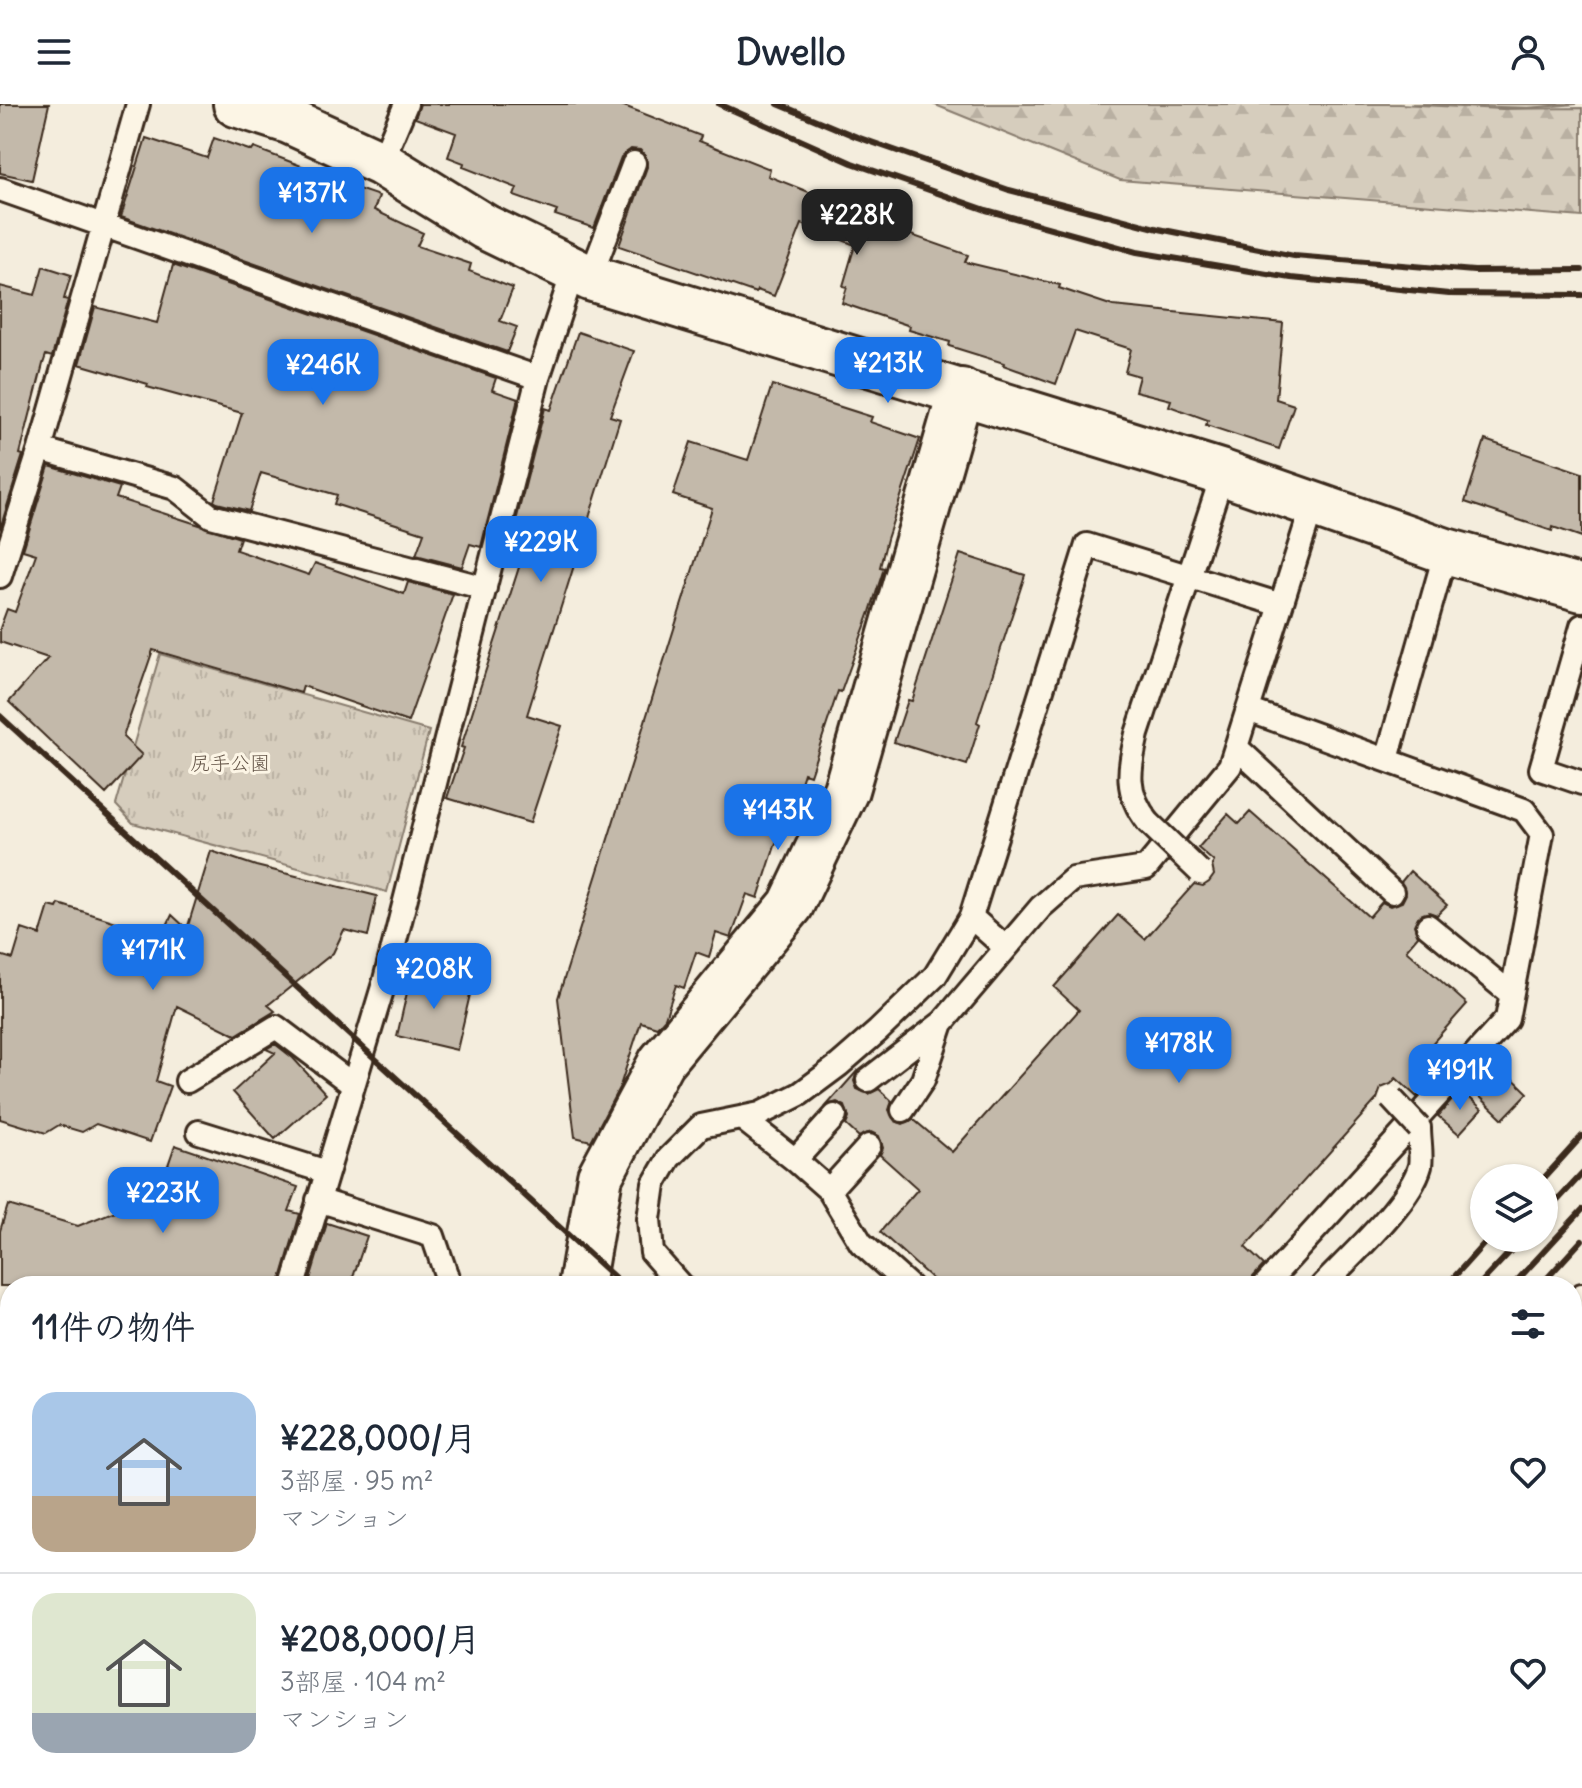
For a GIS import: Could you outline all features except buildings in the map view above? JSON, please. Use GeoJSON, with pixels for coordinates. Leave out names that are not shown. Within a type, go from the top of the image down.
{"type":"FeatureCollection","features":[{"type":"Feature","properties":{"kind":"street"},"geometry":{"type":"LineString","coordinates":[[236,104],[289,121],[381,163],[485,227],[582,273],[1223,473],[1446,551],[1582,589]]}},
{"type":"Feature","properties":{"kind":"street"},"geometry":{"type":"LineString","coordinates":[[583,1276],[600,1176],[661,1062],[791,905],[846,790],[961,391]]}},
{"type":"Feature","properties":{"kind":"lane"},"geometry":{"type":"LineString","coordinates":[[0,576],[40,449],[138,104]]}},
{"type":"Feature","properties":{"kind":"lane"},"geometry":{"type":"LineString","coordinates":[[381,163],[406,104]]}},
{"type":"Feature","properties":{"kind":"lane"},"geometry":{"type":"LineString","coordinates":[[296,1276],[385,980],[538,378],[582,273],[634,163]]}},
{"type":"Feature","properties":{"kind":"lane"},"geometry":{"type":"LineString","coordinates":[[0,189],[538,378]]}},
{"type":"Feature","properties":{"kind":"lane"},"geometry":{"type":"LineString","coordinates":[[40,449],[175,488],[211,516],[485,588]]}},
{"type":"Feature","properties":{"kind":"lane"},"geometry":{"type":"LineString","coordinates":[[1200,872],[1136,807],[1130,787],[1131,760],[1223,473]]}},
{"type":"Feature","properties":{"kind":"lane"},"geometry":{"type":"LineString","coordinates":[[868,1080],[943,1022],[1041,907],[1073,879],[1146,868],[1230,766],[1313,504]]}},
{"type":"Feature","properties":{"kind":"lane"},"geometry":{"type":"LineString","coordinates":[[672,1276],[652,1253],[649,1219],[654,1184],[669,1158],[701,1126],[760,1114],[800,1094],[878,1031],[935,976],[971,917],[1087,545],[1281,605]]}},
{"type":"Feature","properties":{"kind":"lane"},"geometry":{"type":"LineString","coordinates":[[1387,759],[1446,551]]}},
{"type":"Feature","properties":{"kind":"lane"},"geometry":{"type":"LineString","coordinates":[[1582,626],[1541,769],[1582,783]]}},
{"type":"Feature","properties":{"kind":"lane"},"geometry":{"type":"LineString","coordinates":[[1248,710],[1524,810],[1542,834],[1507,1019],[1273,1276]]}},
{"type":"Feature","properties":{"kind":"lane"},"geometry":{"type":"LineString","coordinates":[[1236,747],[1392,892]]}},
{"type":"Feature","properties":{"kind":"lane"},"geometry":{"type":"LineString","coordinates":[[971,917],[1006,948]]}},
{"type":"Feature","properties":{"kind":"lane"},"geometry":{"type":"LineString","coordinates":[[1428,926],[1511,994]]}},
{"type":"Feature","properties":{"kind":"lane"},"geometry":{"type":"LineString","coordinates":[[903,1110],[923,1080],[943,1022]]}},
{"type":"Feature","properties":{"kind":"lane"},"geometry":{"type":"LineString","coordinates":[[187,1081],[276,1027],[353,1085]]}},
{"type":"Feature","properties":{"kind":"lane"},"geometry":{"type":"LineString","coordinates":[[1331,1276],[1385,1219],[1410,1185],[1420,1164],[1419,1128],[1391,1098]]}},
{"type":"Feature","properties":{"kind":"lane"},"geometry":{"type":"LineString","coordinates":[[795,1160],[835,1116]]}},
{"type":"Feature","properties":{"kind":"lane"},"geometry":{"type":"LineString","coordinates":[[743,1119],[829,1190],[861,1243],[898,1276]]}},
{"type":"Feature","properties":{"kind":"lane"},"geometry":{"type":"LineString","coordinates":[[199,1132],[327,1172]]}},
{"type":"Feature","properties":{"kind":"lane"},"geometry":{"type":"LineString","coordinates":[[829,1190],[869,1146]]}},
{"type":"Feature","properties":{"kind":"lane"},"geometry":{"type":"LineString","coordinates":[[318,1200],[433,1236],[447,1276]]}},
{"type":"Feature","properties":{"kind":"green space"},"geometry":{"type":"Polygon","coordinates":[[[933,104],[1399,104],[1502,109],[1582,108],[1582,217],[1120,180],[933,104]]]}},
{"type":"Feature","properties":{"kind":"green space"},"geometry":{"type":"Polygon","coordinates":[[[1412,104],[1577,104],[1528,108],[1412,104]]]}},
{"type":"Feature","properties":{"kind":"green space","name":"尻手公園"},"geometry":{"type":"Polygon","coordinates":[[[160,654],[429,731],[387,892],[133,823],[116,805],[160,654]]]}},
{"type":"Feature","properties":{"kind":"railway"},"geometry":{"type":"LineString","coordinates":[[719,104],[852,163],[986,210],[1137,252],[1291,278],[1449,294],[1582,295]]}},
{"type":"Feature","properties":{"kind":"railway"},"geometry":{"type":"LineString","coordinates":[[778,104],[857,137],[1009,190],[1159,229],[1294,256],[1474,271],[1582,270]]}},
{"type":"Feature","properties":{"kind":"railway"},"geometry":{"type":"LineString","coordinates":[[0,716],[613,1276]]}},
{"type":"Feature","properties":{"kind":"railway"},"geometry":{"type":"LineString","coordinates":[[1557,1164],[1582,1136]]}},
{"type":"Feature","properties":{"kind":"railway"},"geometry":{"type":"LineString","coordinates":[[1558,1200],[1582,1174]]}},
{"type":"Feature","properties":{"kind":"railway"},"geometry":{"type":"LineString","coordinates":[[1521,1276],[1582,1210]]}},
{"type":"Feature","properties":{"kind":"railway"},"geometry":{"type":"LineString","coordinates":[[1549,1276],[1582,1240]]}},
{"type":"Feature","properties":{"kind":"railway"},"geometry":{"type":"LineString","coordinates":[[1455,1276],[1476,1252]]}},
{"type":"Feature","properties":{"kind":"railway"},"geometry":{"type":"LineString","coordinates":[[1487,1276],[1510,1252]]}}]}
